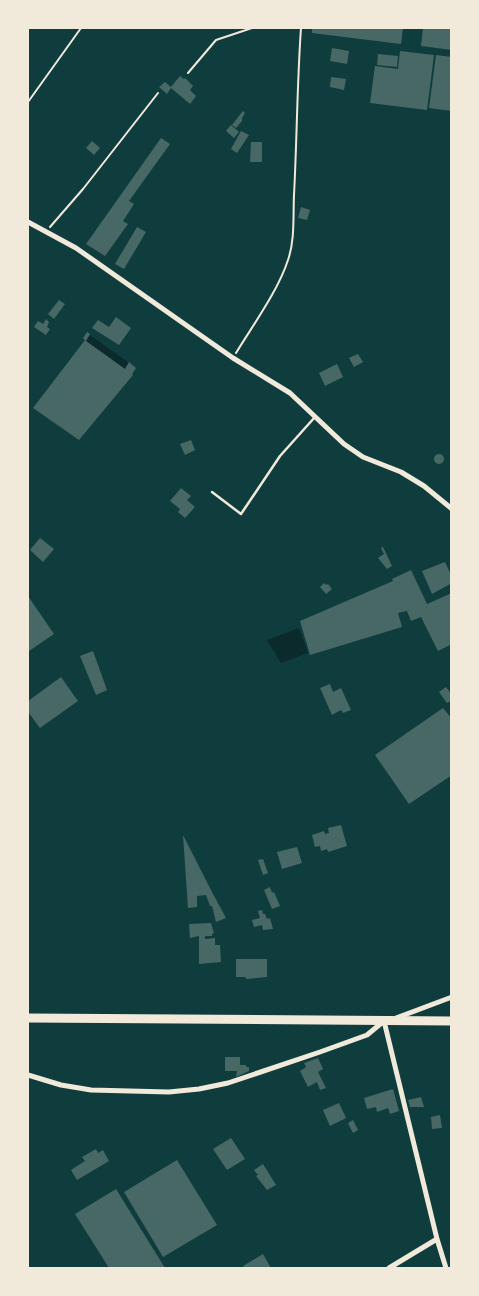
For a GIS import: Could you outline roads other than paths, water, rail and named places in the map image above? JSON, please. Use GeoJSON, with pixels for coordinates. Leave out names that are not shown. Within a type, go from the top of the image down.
{"type":"FeatureCollection","features":[{"type":"Feature","properties":{"kind":"main road"},"geometry":{"type":"LineString","coordinates":[[28,1018],[452,1021]]}},
{"type":"Feature","properties":{"kind":"street"},"geometry":{"type":"LineString","coordinates":[[28,222],[76,248],[233,358],[290,393],[344,444],[363,458],[401,472],[424,486],[452,509]]}},
{"type":"Feature","properties":{"kind":"street"},"geometry":{"type":"LineString","coordinates":[[28,1075],[61,1085],[91,1090],[169,1092],[207,1088],[311,1056],[367,1035],[388,1021],[452,997]]}},
{"type":"Feature","properties":{"kind":"street"},"geometry":{"type":"LineString","coordinates":[[388,1021],[437,1239],[446,1268]]}},
{"type":"Feature","properties":{"kind":"street"},"geometry":{"type":"LineString","coordinates":[[389,1268],[437,1239]]}},
{"type":"Feature","properties":{"kind":"lane"},"geometry":{"type":"LineString","coordinates":[[212,492],[240,514],[280,456],[315,417]]}},
{"type":"Feature","properties":{"kind":"water"},"geometry":{"type":"Polygon","coordinates":[[[90,335],[129,363],[125,369],[86,341],[90,335]]]}},
{"type":"Feature","properties":{"kind":"water"},"geometry":{"type":"Polygon","coordinates":[[[299,628],[308,653],[281,663],[267,640],[299,628]]]}}]}
